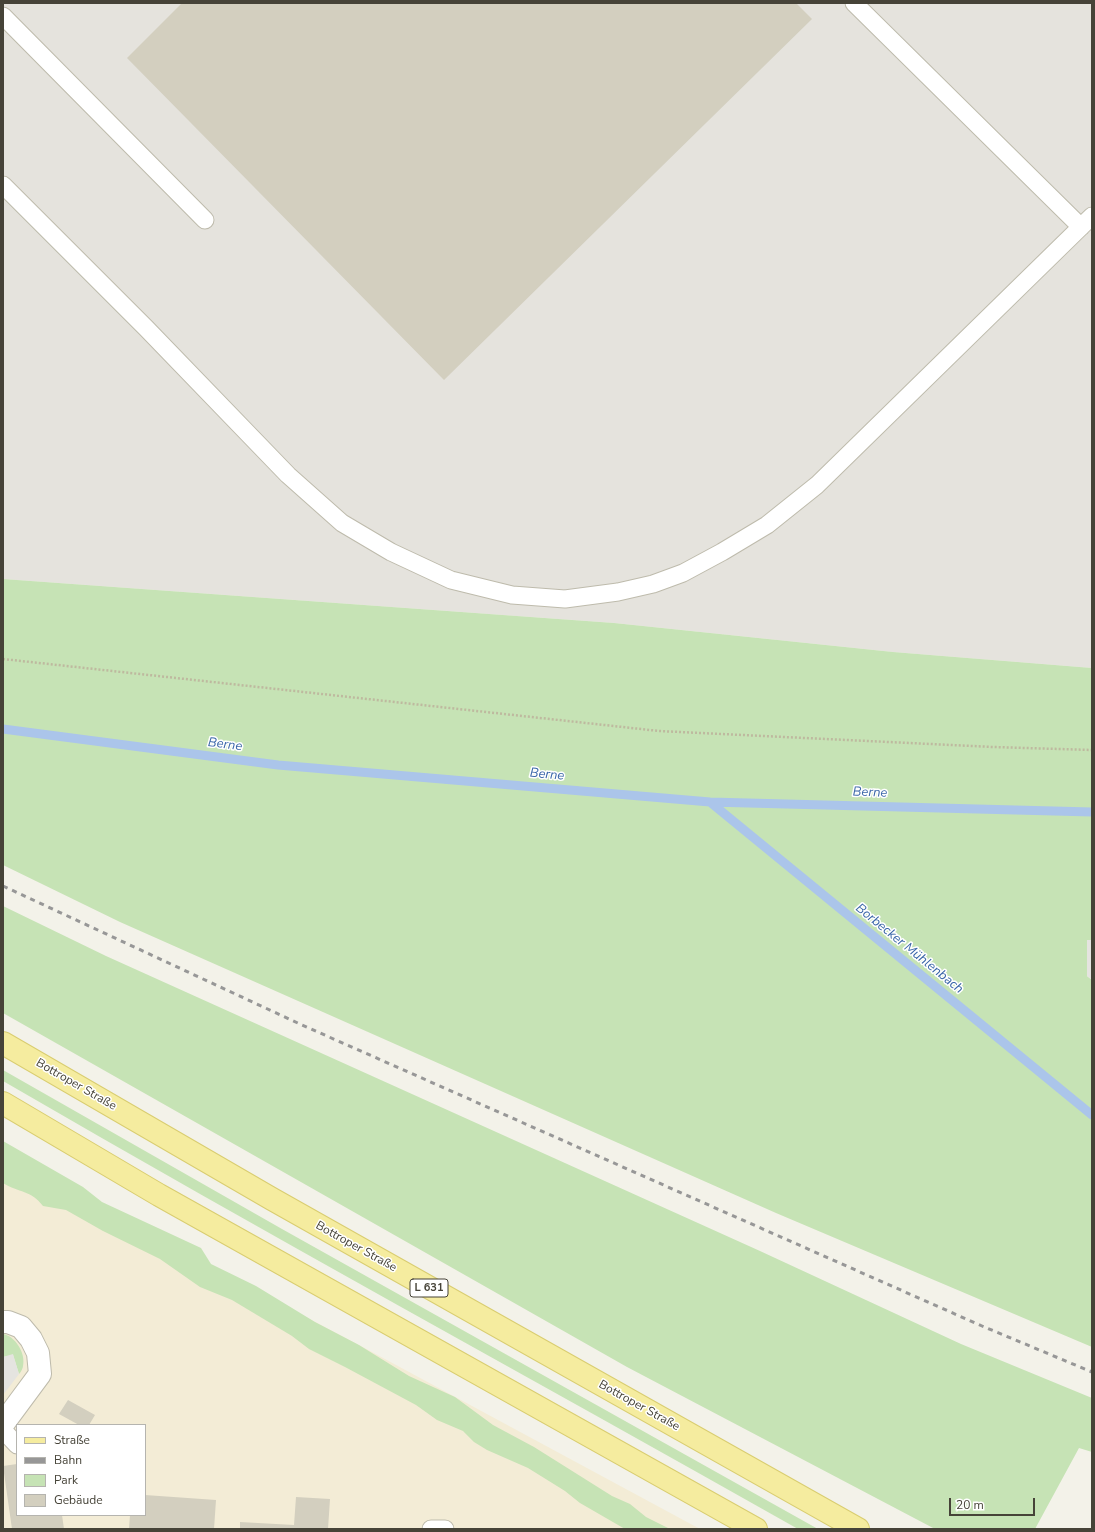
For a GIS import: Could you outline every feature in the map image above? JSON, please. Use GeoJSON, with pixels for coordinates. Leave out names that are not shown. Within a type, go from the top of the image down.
{"type":"FeatureCollection","features":[{"type":"Feature","properties":{"kind":"main road","name":"Bottroper Straße"},"geometry":{"type":"LineString","coordinates":[[3,1043],[272,1200],[858,1529]]}},
{"type":"Feature","properties":{"kind":"main road"},"geometry":{"type":"LineString","coordinates":[[3,1103],[159,1195],[756,1529]]}},
{"type":"Feature","properties":{"kind":"street"},"geometry":{"type":"LineString","coordinates":[[3,1322],[8,1322],[21,1327],[31,1340],[38,1353],[40,1374],[3,1424]]}},
{"type":"Feature","properties":{"kind":"lane"},"geometry":{"type":"LineString","coordinates":[[3,185],[146,328],[288,475],[342,523],[390,552],[451,580],[512,595],[565,599],[618,592],[653,584],[683,573],[767,525],[816,485],[1087,222],[854,3]]}},
{"type":"Feature","properties":{"kind":"lane"},"geometry":{"type":"LineString","coordinates":[[3,16],[205,220]]}},
{"type":"Feature","properties":{"kind":"lane"},"geometry":{"type":"LineString","coordinates":[[3,1430],[16,1444]]}},
{"type":"Feature","properties":{"kind":"lane"},"geometry":{"type":"LineString","coordinates":[[431,1529],[445,1529]]}},
{"type":"Feature","properties":{"kind":"path"},"geometry":{"type":"LineString","coordinates":[[3,659],[659,731],[993,747],[1092,750]]}},
{"type":"Feature","properties":{"kind":"shaded area"},"geometry":{"type":"Polygon","coordinates":[[[3,3],[1092,3],[1092,668],[893,652],[614,623],[3,579],[3,3]]]}},
{"type":"Feature","properties":{"kind":"shaded area"},"geometry":{"type":"Polygon","coordinates":[[[1087,940],[1092,940],[1092,980],[1087,976],[1087,940]]]}},
{"type":"Feature","properties":{"kind":"shaded area"},"geometry":{"type":"Polygon","coordinates":[[[3,1157],[359,1345],[700,1529],[3,1529],[3,1157]]]}},
{"type":"Feature","properties":{"kind":"shaded area"},"geometry":{"type":"Polygon","coordinates":[[[13,1354],[19,1374],[3,1395],[3,1357],[13,1354]]]}},
{"type":"Feature","properties":{"kind":"green space"},"geometry":{"type":"Polygon","coordinates":[[[3,579],[614,623],[893,652],[1092,668],[1092,940],[1087,976],[1092,980],[1092,1347],[776,1213],[120,922],[3,865],[3,579]]]}},
{"type":"Feature","properties":{"kind":"green space"},"geometry":{"type":"Polygon","coordinates":[[[3,906],[106,956],[760,1251],[961,1344],[1092,1398],[1092,1452],[1079,1448],[1035,1529],[935,1529],[627,1367],[3,1013],[3,906]]]}},
{"type":"Feature","properties":{"kind":"green space"},"geometry":{"type":"Polygon","coordinates":[[[3,1070],[282,1229],[818,1529],[798,1529],[300,1250],[3,1081],[3,1070]]]}},
{"type":"Feature","properties":{"kind":"green space"},"geometry":{"type":"Polygon","coordinates":[[[3,1141],[83,1187],[102,1202],[201,1248],[211,1264],[256,1286],[315,1322],[359,1345],[409,1376],[455,1397],[493,1425],[534,1447],[612,1496],[630,1504],[646,1517],[670,1529],[625,1529],[580,1503],[565,1491],[528,1468],[487,1450],[474,1442],[463,1431],[437,1420],[416,1405],[309,1349],[292,1336],[232,1300],[200,1287],[160,1259],[103,1231],[66,1210],[43,1206],[29,1194],[3,1183],[3,1141]]]}},
{"type":"Feature","properties":{"kind":"green space"},"geometry":{"type":"Polygon","coordinates":[[[3,1334],[12,1338],[19,1346],[23,1356],[23,1368],[19,1374],[13,1355],[3,1357],[3,1334]]]}},
{"type":"Feature","properties":{"kind":"building"},"geometry":{"type":"Polygon","coordinates":[[[182,3],[796,3],[812,19],[444,380],[127,58],[182,3]]]}},
{"type":"Feature","properties":{"kind":"building"},"geometry":{"type":"Polygon","coordinates":[[[68,1400],[95,1415],[90,1424],[77,1424],[59,1414],[68,1400]]]}},
{"type":"Feature","properties":{"kind":"building"},"geometry":{"type":"Polygon","coordinates":[[[16,1464],[16,1516],[62,1516],[64,1529],[12,1529],[3,1466],[16,1464]]]}},
{"type":"Feature","properties":{"kind":"building"},"geometry":{"type":"Polygon","coordinates":[[[146,1495],[216,1500],[214,1529],[129,1529],[130,1516],[146,1516],[146,1495]]]}},
{"type":"Feature","properties":{"kind":"building"},"geometry":{"type":"Polygon","coordinates":[[[296,1497],[330,1499],[328,1529],[240,1529],[240,1522],[294,1525],[296,1497]]]}},
{"type":"Feature","properties":{"kind":"waterway","name":"Berne"},"geometry":{"type":"LineString","coordinates":[[3,729],[278,765],[710,802],[1092,812]]}},
{"type":"Feature","properties":{"kind":"waterway","name":"Borbecker Mühlenbach"},"geometry":{"type":"LineString","coordinates":[[710,802],[1092,1115]]}},
{"type":"Feature","properties":{"kind":"railway"},"geometry":{"type":"LineString","coordinates":[[3,886],[302,1025],[982,1326],[1092,1372]]}}]}
